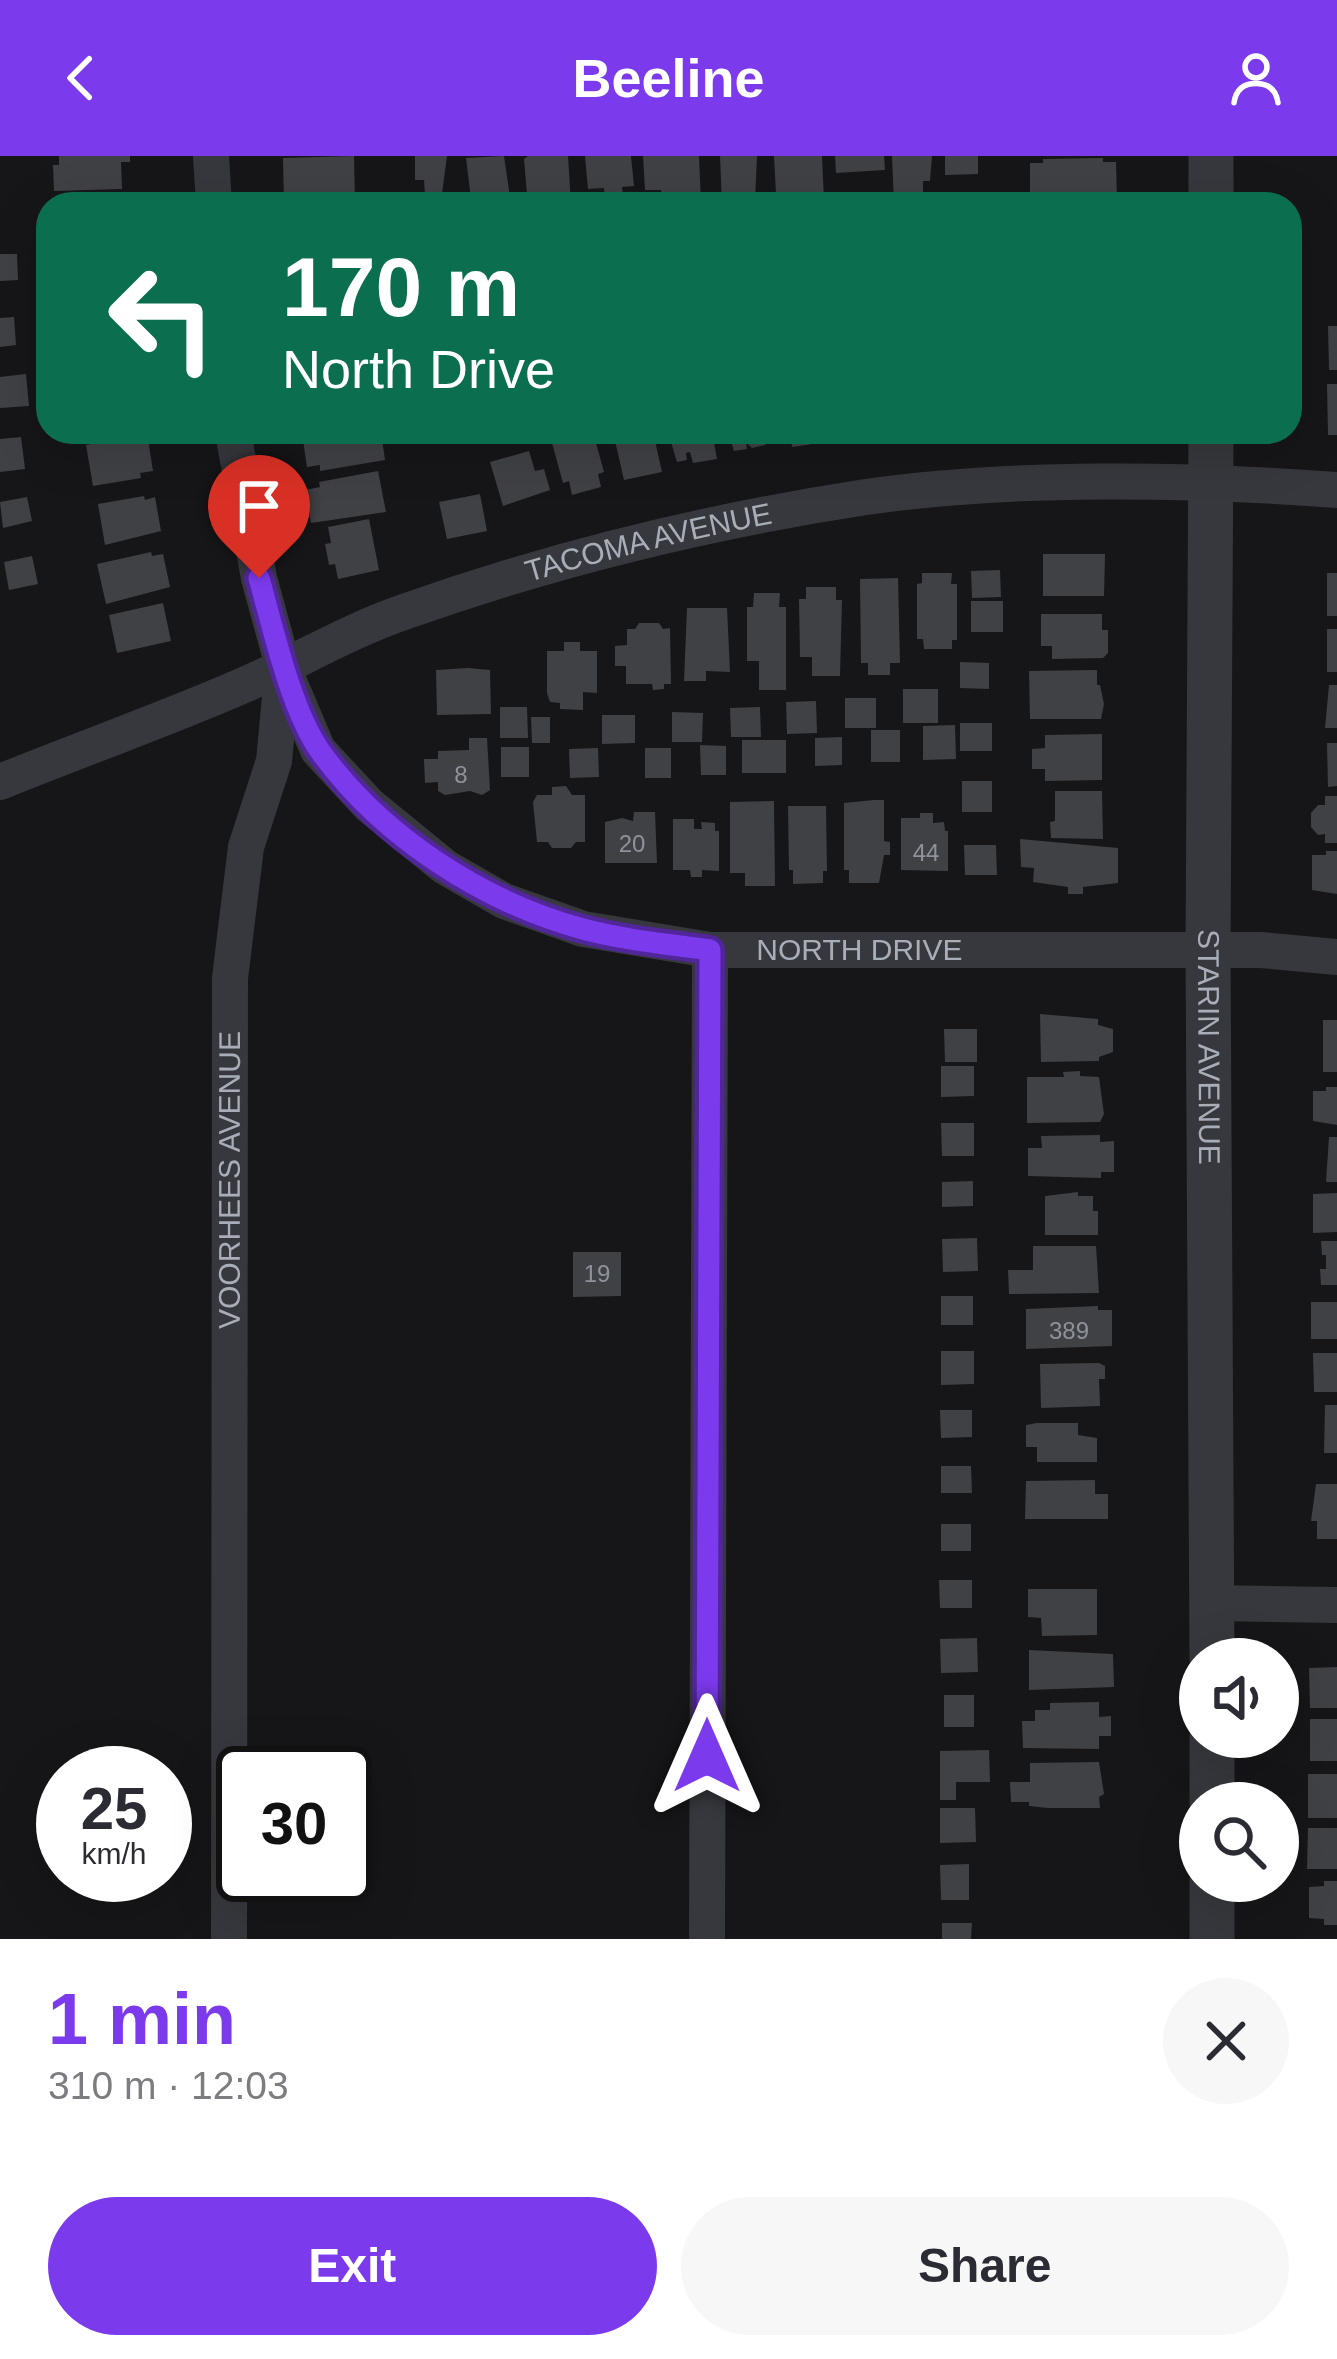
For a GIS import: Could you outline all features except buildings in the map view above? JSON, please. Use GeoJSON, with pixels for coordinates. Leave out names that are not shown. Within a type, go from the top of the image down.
{"type":"FeatureCollection","features":[{"type":"Feature","properties":{"kind":"street"},"geometry":{"type":"LineString","coordinates":[[212,156],[214,192]]}},
{"type":"Feature","properties":{"kind":"street"},"geometry":{"type":"LineString","coordinates":[[1211,156],[1211,192]]}},
{"type":"Feature","properties":{"kind":"street","name":"VOORHEES AVENUE"},"geometry":{"type":"LineString","coordinates":[[229,1939],[230,978],[246,847],[274,761],[283,666],[259,578],[235,444]]}},
{"type":"Feature","properties":{"kind":"street","name":"STARIN AVENUE"},"geometry":{"type":"LineString","coordinates":[[1211,444],[1211,1638]]}},
{"type":"Feature","properties":{"kind":"street","name":"TACOMA AVENUE"},"geometry":{"type":"LineString","coordinates":[[0,782],[398,614],[573,558],[866,497],[940,490],[1211,483],[1337,490]]}},
{"type":"Feature","properties":{"kind":"street","name":"NORTH DRIVE"},"geometry":{"type":"LineString","coordinates":[[283,666],[318,749],[369,805],[446,867],[505,901],[583,929],[710,950],[1261,950],[1337,957]]}},
{"type":"Feature","properties":{"kind":"street"},"geometry":{"type":"LineString","coordinates":[[707,1939],[710,950]]}},
{"type":"Feature","properties":{"kind":"street"},"geometry":{"type":"LineString","coordinates":[[1211,1603],[1337,1605]]}},
{"type":"Feature","properties":{"kind":"street"},"geometry":{"type":"LineString","coordinates":[[1212,1902],[1212,1939]]}},
{"type":"Feature","properties":{"kind":"route"},"geometry":{"type":"LineString","coordinates":[[259,578],[283,666],[318,749],[395,828],[446,867],[505,901],[583,929],[710,950],[707,1756]]}}]}
